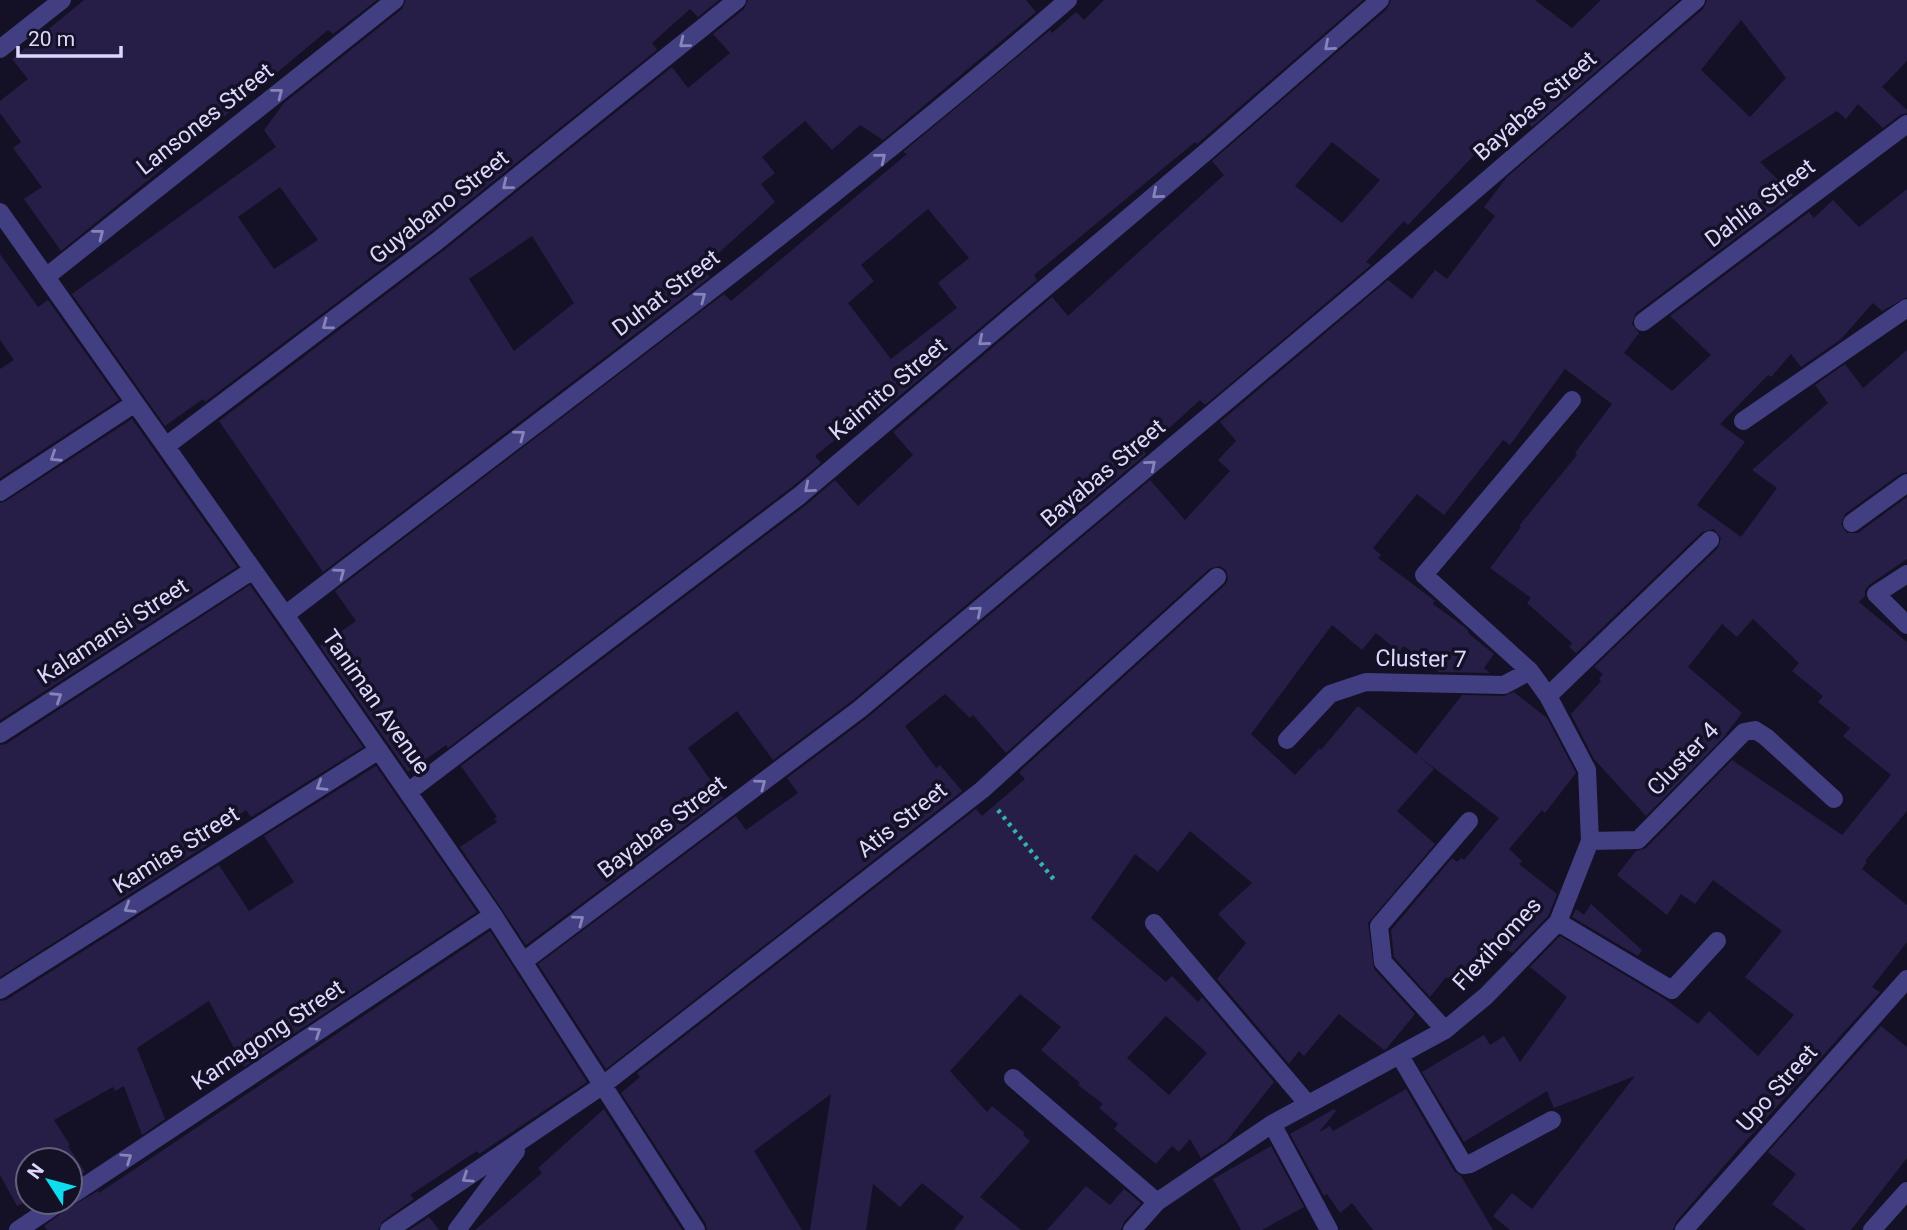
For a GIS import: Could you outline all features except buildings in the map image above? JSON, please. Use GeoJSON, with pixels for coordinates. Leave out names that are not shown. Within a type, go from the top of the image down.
{"type":"FeatureCollection","features":[{"type":"Feature","properties":{"kind":"street"},"geometry":{"type":"LineString","coordinates":[[0,49],[61,0]]}},
{"type":"Feature","properties":{"kind":"street","name":"Lansones Street"},"geometry":{"type":"LineString","coordinates":[[46,276],[395,0]]}},
{"type":"Feature","properties":{"kind":"street","name":"Guyabano Street"},"geometry":{"type":"LineString","coordinates":[[166,446],[436,242],[737,0]]}},
{"type":"Feature","properties":{"kind":"street","name":"Duhat Street"},"geometry":{"type":"LineString","coordinates":[[285,615],[836,194],[984,73],[1068,0]]}},
{"type":"Feature","properties":{"kind":"street","name":"Kaimito Street"},"geometry":{"type":"LineString","coordinates":[[408,792],[799,496],[1197,159],[1380,0]]}},
{"type":"Feature","properties":{"kind":"street","name":"Bayabas Street"},"geometry":{"type":"LineString","coordinates":[[524,961],[860,709],[1371,280],[1696,0]]}},
{"type":"Feature","properties":{"kind":"street","name":"Dahlia Street"},"geometry":{"type":"LineString","coordinates":[[1643,322],[1907,124]]}},
{"type":"Feature","properties":{"kind":"street","name":"Taniman Avenue"},"geometry":{"type":"LineString","coordinates":[[0,212],[7,236],[46,276],[493,915],[696,1230]]}},
{"type":"Feature","properties":{"kind":"street"},"geometry":{"type":"LineString","coordinates":[[1743,421],[1907,308]]}},
{"type":"Feature","properties":{"kind":"street","name":"Flexihomes"},"geometry":{"type":"LineString","coordinates":[[1132,1230],[1157,1202],[1272,1124],[1445,1030],[1486,996],[1558,922],[1590,841],[1587,770],[1548,696],[1530,671],[1424,575],[1572,400]]}},
{"type":"Feature","properties":{"kind":"street"},"geometry":{"type":"LineString","coordinates":[[0,492],[135,403]]}},
{"type":"Feature","properties":{"kind":"street"},"geometry":{"type":"LineString","coordinates":[[1852,523],[1907,483]]}},
{"type":"Feature","properties":{"kind":"street"},"geometry":{"type":"LineString","coordinates":[[1548,696],[1710,540]]}},
{"type":"Feature","properties":{"kind":"street","name":"Kalamansi Street"},"geometry":{"type":"LineString","coordinates":[[0,734],[253,570]]}},
{"type":"Feature","properties":{"kind":"street"},"geometry":{"type":"LineString","coordinates":[[1907,574],[1876,594],[1907,625]]}},
{"type":"Feature","properties":{"kind":"street","name":"Atis Street"},"geometry":{"type":"LineString","coordinates":[[389,1230],[603,1085],[982,790],[1217,577]]}},
{"type":"Feature","properties":{"kind":"street","name":"Cluster 7"},"geometry":{"type":"LineString","coordinates":[[1287,740],[1329,694],[1366,682],[1504,685],[1530,671]]}},
{"type":"Feature","properties":{"kind":"street","name":"Cluster 4"},"geometry":{"type":"LineString","coordinates":[[1590,841],[1638,839],[1744,732],[1755,730],[1834,799]]}},
{"type":"Feature","properties":{"kind":"street","name":"Kamias Street"},"geometry":{"type":"LineString","coordinates":[[0,990],[379,750]]}},
{"type":"Feature","properties":{"kind":"street"},"geometry":{"type":"LineString","coordinates":[[1445,1030],[1383,962],[1379,926],[1469,821]]}},
{"type":"Feature","properties":{"kind":"street","name":"Kamagong Street"},"geometry":{"type":"LineString","coordinates":[[84,1187],[493,915]]}},
{"type":"Feature","properties":{"kind":"street"},"geometry":{"type":"LineString","coordinates":[[1558,922],[1672,990],[1717,941]]}},
{"type":"Feature","properties":{"kind":"street"},"geometry":{"type":"LineString","coordinates":[[1154,923],[1307,1103]]}},
{"type":"Feature","properties":{"kind":"street","name":"Upo Street"},"geometry":{"type":"LineString","coordinates":[[1684,1230],[1907,978]]}},
{"type":"Feature","properties":{"kind":"street"},"geometry":{"type":"LineString","coordinates":[[1400,1056],[1464,1165],[1552,1119]]}},
{"type":"Feature","properties":{"kind":"street"},"geometry":{"type":"LineString","coordinates":[[1013,1078],[1157,1202]]}},
{"type":"Feature","properties":{"kind":"street"},"geometry":{"type":"LineString","coordinates":[[1272,1124],[1329,1230]]}},
{"type":"Feature","properties":{"kind":"street"},"geometry":{"type":"LineString","coordinates":[[457,1230],[524,1140]]}},
{"type":"Feature","properties":{"kind":"street"},"geometry":{"type":"LineString","coordinates":[[1872,1230],[1907,1191]]}},
{"type":"Feature","properties":{"kind":"street"},"geometry":{"type":"LineString","coordinates":[[18,1230],[39,1216]]}},
{"type":"Feature","properties":{"kind":"path"},"geometry":{"type":"LineString","coordinates":[[982,790],[1055,881]]}}]}
